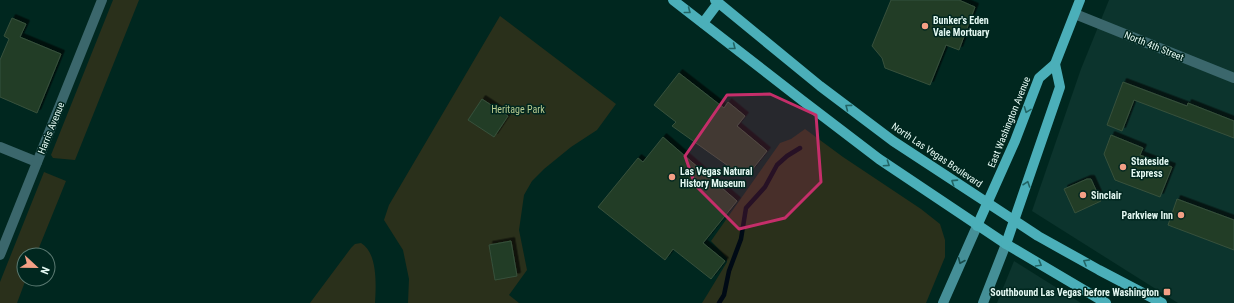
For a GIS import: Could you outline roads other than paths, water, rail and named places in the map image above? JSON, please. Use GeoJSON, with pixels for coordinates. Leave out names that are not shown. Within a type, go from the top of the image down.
{"type":"FeatureCollection","features":[{"type":"Feature","properties":{"kind":"main road"},"geometry":{"type":"LineString","coordinates":[[674,0],[879,159],[977,226],[1106,303]]}},
{"type":"Feature","properties":{"kind":"main road","name":"East Washington Avenue"},"geometry":{"type":"LineString","coordinates":[[943,303],[1015,141],[1040,78],[1055,64],[1080,0]]}},
{"type":"Feature","properties":{"kind":"main road"},"geometry":{"type":"LineString","coordinates":[[703,23],[716,1]]}},
{"type":"Feature","properties":{"kind":"main road","name":"North Las Vegas Boulevard"},"geometry":{"type":"LineString","coordinates":[[716,1],[820,86],[881,132],[1038,236],[1162,303]]}},
{"type":"Feature","properties":{"kind":"main road"},"geometry":{"type":"LineString","coordinates":[[983,303],[1006,244],[1060,87],[1055,64]]}},
{"type":"Feature","properties":{"kind":"street","name":"Harris Avenue"},"geometry":{"type":"LineString","coordinates":[[0,255],[102,0]]}},
{"type":"Feature","properties":{"kind":"street","name":"North 4th Street"},"geometry":{"type":"LineString","coordinates":[[1075,14],[1234,78]]}},
{"type":"Feature","properties":{"kind":"street"},"geometry":{"type":"LineString","coordinates":[[0,146],[37,162]]}},
{"type":"Feature","properties":{"kind":"waterway"},"geometry":{"type":"LineString","coordinates":[[719,303],[724,295],[729,271],[741,239],[746,208],[765,187],[777,165],[787,156],[800,148]]}},
{"type":"Feature","properties":{"kind":"place","name":"Bunker's Eden Vale Mortuary"},"geometry":{"type":"Point","coordinates":[925,26]}},
{"type":"Feature","properties":{"kind":"place","name":"Stateside Express"},"geometry":{"type":"Point","coordinates":[1123,167]}},
{"type":"Feature","properties":{"kind":"place","name":"Las Vegas Natural History Museum"},"geometry":{"type":"Point","coordinates":[672,177]}},
{"type":"Feature","properties":{"kind":"place","name":"Sinclair"},"geometry":{"type":"Point","coordinates":[1083,195]}},
{"type":"Feature","properties":{"kind":"place","name":"Parkview Inn"},"geometry":{"type":"Point","coordinates":[1181,215]}},
{"type":"Feature","properties":{"kind":"place","name":"Southbound Las Vegas before Washington"},"geometry":{"type":"Point","coordinates":[1167,292]}},
{"type":"Feature","properties":{"kind":"park label","name":"Heritage Park"},"geometry":{"type":"Point","coordinates":[518,109]}}]}
